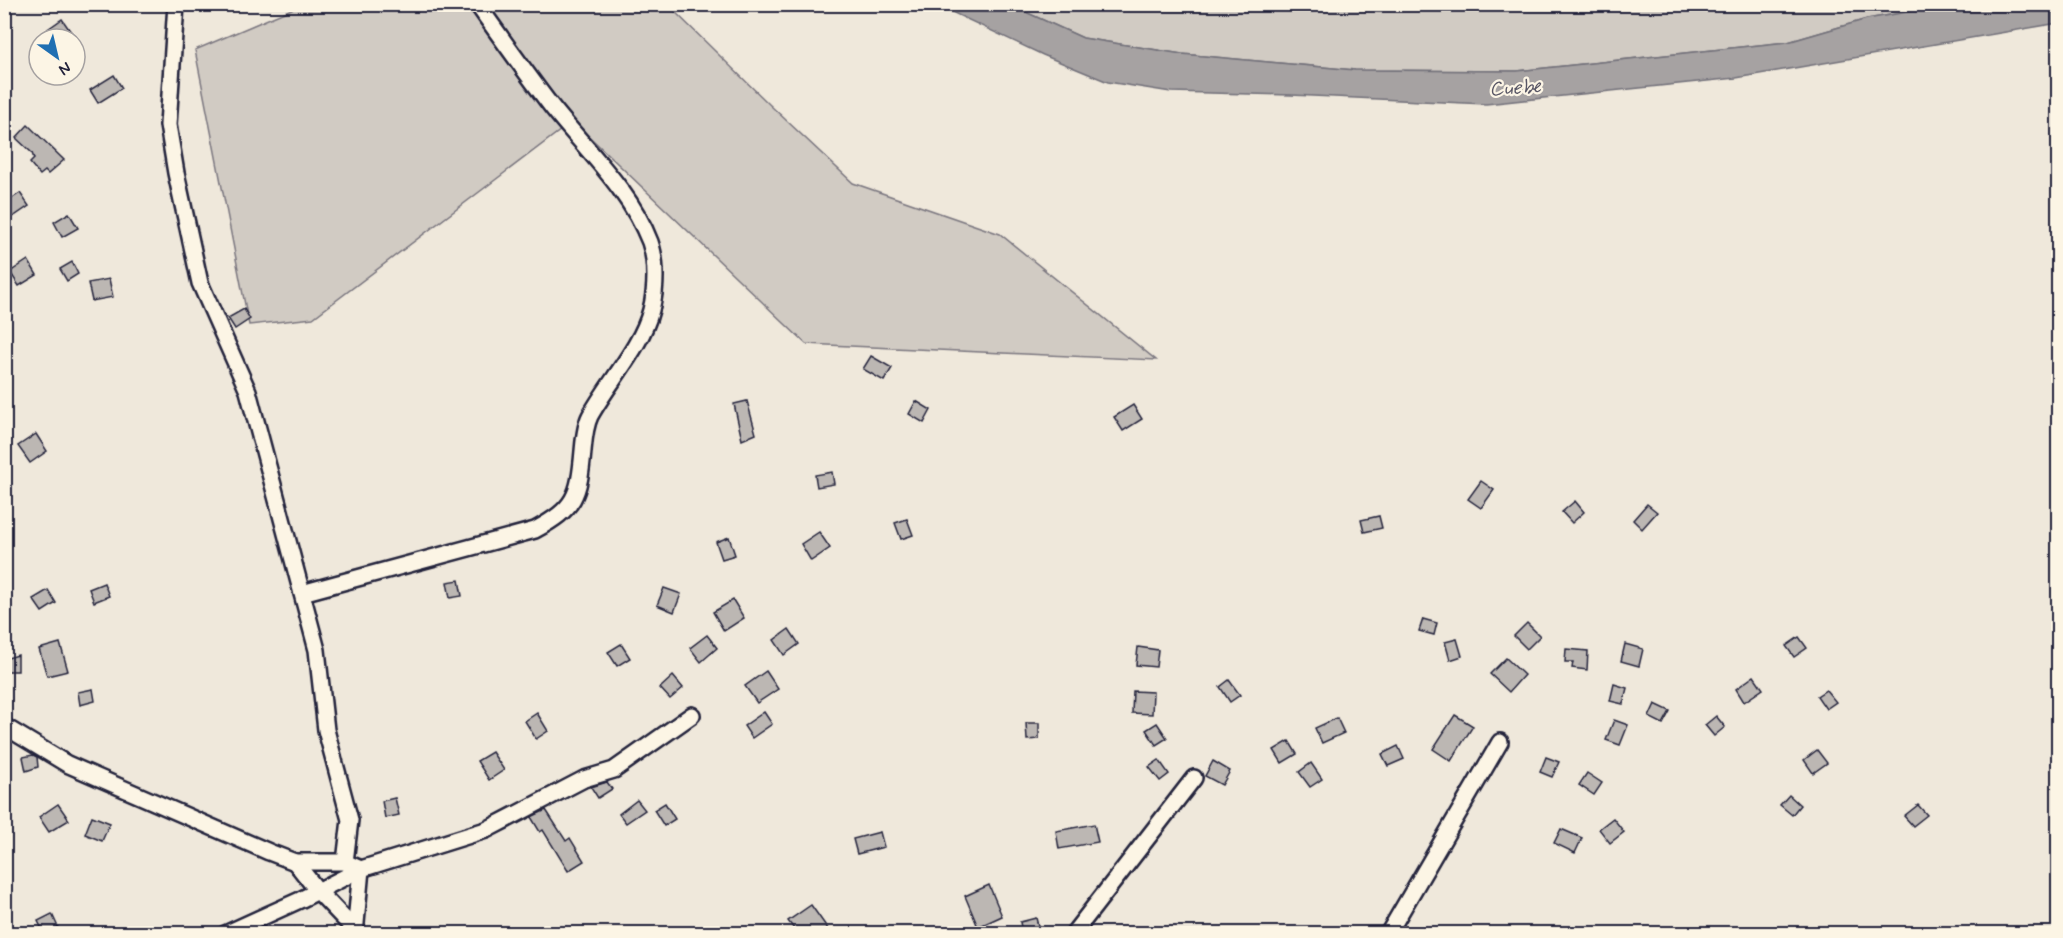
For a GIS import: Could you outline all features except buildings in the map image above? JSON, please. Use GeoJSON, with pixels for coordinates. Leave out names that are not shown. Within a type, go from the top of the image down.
{"type":"FeatureCollection","features":[{"type":"Feature","properties":{"kind":"street"},"geometry":{"type":"LineString","coordinates":[[176,4],[168,125],[183,207],[200,283],[248,391],[317,651],[326,730],[350,820],[345,862]]}},
{"type":"Feature","properties":{"kind":"street"},"geometry":{"type":"LineString","coordinates":[[302,593],[535,530],[559,517],[573,502],[577,491],[589,418],[643,330],[651,310],[655,279],[651,246],[642,224],[610,176],[552,107],[477,4]]}},
{"type":"Feature","properties":{"kind":"street"},"geometry":{"type":"LineString","coordinates":[[225,933],[361,869],[447,843],[515,817],[584,779],[614,770],[631,761],[651,743],[692,715]]}},
{"type":"Feature","properties":{"kind":"street"},"geometry":{"type":"LineString","coordinates":[[4,726],[67,764],[294,862],[345,862],[361,869]]}},
{"type":"Feature","properties":{"kind":"street"},"geometry":{"type":"LineString","coordinates":[[1388,933],[1500,742]]}},
{"type":"Feature","properties":{"kind":"street"},"geometry":{"type":"LineString","coordinates":[[1073,933],[1194,778]]}},
{"type":"Feature","properties":{"kind":"street"},"geometry":{"type":"LineString","coordinates":[[294,862],[355,932]]}},
{"type":"Feature","properties":{"kind":"street"},"geometry":{"type":"LineString","coordinates":[[355,932],[361,869]]}},
{"type":"Feature","properties":{"kind":"shaded area"},"geometry":{"type":"Polygon","coordinates":[[[301,5],[668,5],[853,183],[1000,234],[1156,360],[806,344],[573,121],[313,318],[249,325],[195,50],[301,5]]]}},
{"type":"Feature","properties":{"kind":"shaded area"},"geometry":{"type":"Polygon","coordinates":[[[1010,5],[1947,5],[1867,19],[1788,42],[1517,71],[1355,70],[1182,54],[1083,38],[1010,5]]]}},
{"type":"Feature","properties":{"kind":"water","name":"Cuebe"},"geometry":{"type":"Polygon","coordinates":[[[937,5],[1010,5],[1083,38],[1182,54],[1355,70],[1517,71],[1788,42],[1867,19],[1947,5],[2058,5],[2058,23],[1736,78],[1486,104],[1171,92],[1108,82],[1043,55],[937,5]]]}}]}
